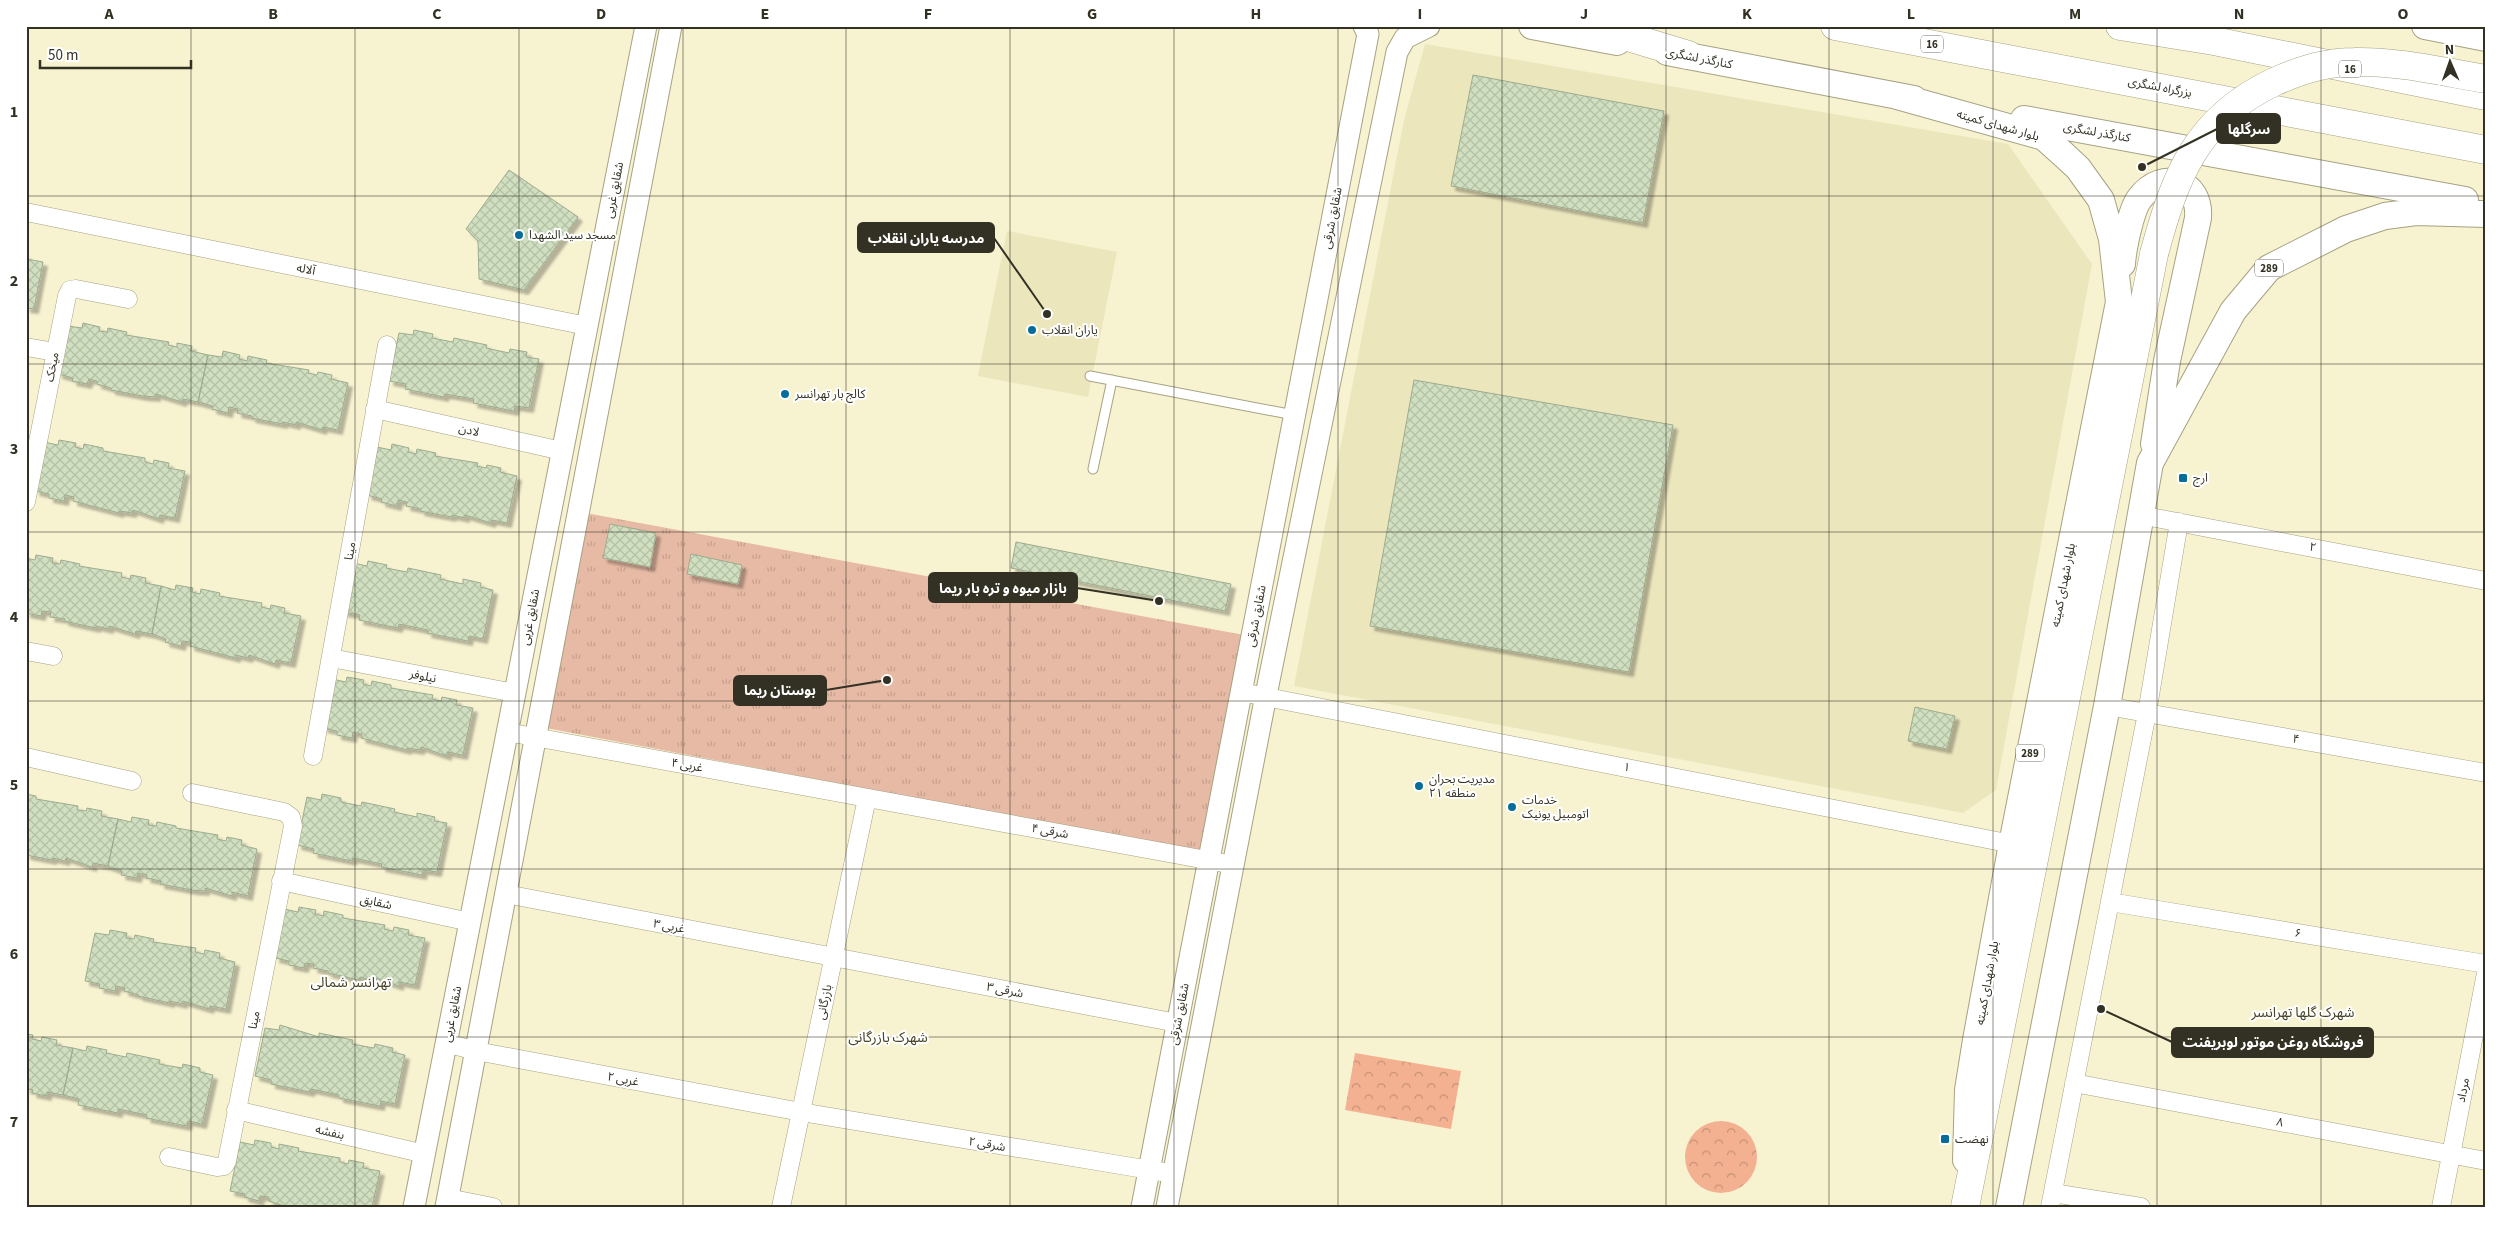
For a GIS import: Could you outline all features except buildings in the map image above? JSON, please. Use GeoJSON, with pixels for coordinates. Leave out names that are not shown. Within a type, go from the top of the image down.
{"type":"FeatureCollection","features":[{"type":"Feature","properties":{"kind":"highway"},"geometry":{"type":"LineString","coordinates":[[1592,26],[1688,55]]}},
{"type":"Feature","properties":{"kind":"highway","name":"بزرگراه لشگری"},"geometry":{"type":"LineString","coordinates":[[1835,26],[2486,150]]}},
{"type":"Feature","properties":{"kind":"highway","name":"16"},"geometry":{"type":"LineString","coordinates":[[2120,26],[2214,41],[2486,96]]}},
{"type":"Feature","properties":{"kind":"highway"},"geometry":{"type":"LineString","coordinates":[[1965,1207],[2154,254],[2168,203],[2183,167],[2216,121],[2234,105],[2262,88],[2298,71],[2354,62],[2391,64],[2486,79]]}},
{"type":"Feature","properties":{"kind":"main road","name":"کنارگذر لشگری"},"geometry":{"type":"LineString","coordinates":[[1532,26],[1897,96],[2486,204]]}},
{"type":"Feature","properties":{"kind":"main road"},"geometry":{"type":"LineString","coordinates":[[2425,26],[2486,38]]}},
{"type":"Feature","properties":{"kind":"main road","name":"بلوار شهدای کمیته"},"geometry":{"type":"LineString","coordinates":[[1897,96],[2044,137],[2064,155],[2078,168],[2101,200],[2112,239],[2119,302],[2012,844],[1968,1090],[1965,1207]]}},
{"type":"Feature","properties":{"kind":"main road"},"geometry":{"type":"LineString","coordinates":[[2119,302],[2124,246],[2138,200],[2159,182],[2175,182],[2188,187],[2199,205],[2198,218],[2167,361],[2150,463]]}},
{"type":"Feature","properties":{"kind":"main road","name":"289"},"geometry":{"type":"LineString","coordinates":[[2009,1207],[2107,706],[2150,463],[2233,310],[2269,268],[2346,229],[2385,216],[2416,212],[2486,214]]}},
{"type":"Feature","properties":{"kind":"street","name":"شقایق غربی"},"geometry":{"type":"LineString","coordinates":[[414,1207],[646,26]]}},
{"type":"Feature","properties":{"kind":"street","name":"شقایق غربی"},"geometry":{"type":"LineString","coordinates":[[447,1202],[671,26]]}},
{"type":"Feature","properties":{"kind":"street","name":"شقایق شرقی"},"geometry":{"type":"LineString","coordinates":[[1142,1207],[1368,34],[1364,26]]}},
{"type":"Feature","properties":{"kind":"street","name":"شقایق شرقی"},"geometry":{"type":"LineString","coordinates":[[1168,1207],[1266,695],[1397,52],[1405,38],[1429,26]]}},
{"type":"Feature","properties":{"kind":"street","name":"آلاله"},"geometry":{"type":"LineString","coordinates":[[26,212],[587,326]]}},
{"type":"Feature","properties":{"kind":"street"},"geometry":{"type":"LineString","coordinates":[[606,230],[631,235]]}},
{"type":"Feature","properties":{"kind":"street","name":"میخک"},"geometry":{"type":"LineString","coordinates":[[26,502],[55,352],[67,296],[70,290],[76,289],[128,299]]}},
{"type":"Feature","properties":{"kind":"street","name":"مینا"},"geometry":{"type":"LineString","coordinates":[[313,756],[387,345]]}},
{"type":"Feature","properties":{"kind":"street"},"geometry":{"type":"LineString","coordinates":[[26,347],[55,352]]}},
{"type":"Feature","properties":{"kind":"street","name":"لادن"},"geometry":{"type":"LineString","coordinates":[[375,409],[562,451]]}},
{"type":"Feature","properties":{"kind":"street","name":"۲"},"geometry":{"type":"LineString","coordinates":[[2140,515],[2486,581]]}},
{"type":"Feature","properties":{"kind":"street"},"geometry":{"type":"LineString","coordinates":[[2141,1207],[2051,1200],[2147,713],[2179,522]]}},
{"type":"Feature","properties":{"kind":"street"},"geometry":{"type":"LineString","coordinates":[[26,651],[53,656]]}},
{"type":"Feature","properties":{"kind":"street","name":"نیلوفر"},"geometry":{"type":"LineString","coordinates":[[330,658],[515,693]]}},
{"type":"Feature","properties":{"kind":"street","name":"۱"},"geometry":{"type":"LineString","coordinates":[[1241,692],[1266,695],[2012,844]]}},
{"type":"Feature","properties":{"kind":"street","name":"۴"},"geometry":{"type":"LineString","coordinates":[[2107,706],[2486,773]]}},
{"type":"Feature","properties":{"kind":"street","name":"۴ غربی"},"geometry":{"type":"LineString","coordinates":[[507,732],[867,798]]}},
{"type":"Feature","properties":{"kind":"street"},"geometry":{"type":"LineString","coordinates":[[26,757],[132,781]]}},
{"type":"Feature","properties":{"kind":"street","name":"مینا"},"geometry":{"type":"LineString","coordinates":[[169,1157],[217,1168],[224,1166],[292,826],[291,817],[284,812],[192,793]]}},
{"type":"Feature","properties":{"kind":"street","name":"۴ شرقی"},"geometry":{"type":"LineString","coordinates":[[867,798],[1234,865]]}},
{"type":"Feature","properties":{"kind":"street","name":"بازرگانی"},"geometry":{"type":"LineString","coordinates":[[781,1207],[867,798]]}},
{"type":"Feature","properties":{"kind":"street","name":"شقایق"},"geometry":{"type":"LineString","coordinates":[[281,881],[470,922]]}},
{"type":"Feature","properties":{"kind":"street","name":"۳ غربی"},"geometry":{"type":"LineString","coordinates":[[506,894],[833,958]]}},
{"type":"Feature","properties":{"kind":"street","name":"۶"},"geometry":{"type":"LineString","coordinates":[[2110,902],[2486,964]]}},
{"type":"Feature","properties":{"kind":"street","name":"۳ شرقی"},"geometry":{"type":"LineString","coordinates":[[833,958],[1177,1023]]}},
{"type":"Feature","properties":{"kind":"street","name":"مرداد"},"geometry":{"type":"LineString","coordinates":[[2441,1207],[2486,973]]}},
{"type":"Feature","properties":{"kind":"street","name":"۲ غربی"},"geometry":{"type":"LineString","coordinates":[[446,1043],[476,1051],[801,1112]]}},
{"type":"Feature","properties":{"kind":"street","name":"۸"},"geometry":{"type":"LineString","coordinates":[[2074,1083],[2486,1161]]}},
{"type":"Feature","properties":{"kind":"street","name":"بنفشه"},"geometry":{"type":"LineString","coordinates":[[236,1110],[425,1154]]}},
{"type":"Feature","properties":{"kind":"street","name":"۲ شرقی"},"geometry":{"type":"LineString","coordinates":[[801,1112],[1149,1172],[1174,1174]]}},
{"type":"Feature","properties":{"kind":"street"},"geometry":{"type":"LineString","coordinates":[[447,1202],[493,1207]]}},
{"type":"Feature","properties":{"kind":"lane"},"geometry":{"type":"LineString","coordinates":[[1090,376],[1294,415]]}},
{"type":"Feature","properties":{"kind":"lane"},"geometry":{"type":"LineString","coordinates":[[1093,469],[1112,380]]}},
{"type":"Feature","properties":{"kind":"shaded area"},"geometry":{"type":"Polygon","coordinates":[[[1425,44],[2008,144],[2092,264],[1996,790],[1963,813],[1294,686],[1404,120],[1425,44]]]}},
{"type":"Feature","properties":{"kind":"shaded area"},"geometry":{"type":"Polygon","coordinates":[[[1007,231],[1117,252],[1088,397],[978,376],[1007,231]]]}},
{"type":"Feature","properties":{"kind":"green space"},"geometry":{"type":"Polygon","coordinates":[[[575,511],[1244,635],[1200,852],[530,725],[575,511]]]}},
{"type":"Feature","properties":{"kind":"green space"},"geometry":{"type":"Polygon","coordinates":[[[1355,1053],[1461,1071],[1451,1129],[1345,1110],[1355,1053]]]}},
{"type":"Feature","properties":{"kind":"green space"},"geometry":{"type":"Polygon","coordinates":[[[1714,1121],[1728,1121],[1747,1131],[1757,1150],[1757,1164],[1747,1183],[1728,1193],[1714,1193],[1695,1183],[1685,1164],[1685,1150],[1695,1131],[1714,1121]]]}},
{"type":"Feature","properties":{"kind":"place","name":"سرگلها"},"geometry":{"type":"Point","coordinates":[2142,167]}},
{"type":"Feature","properties":{"kind":"place","name":"مسجد سید الشهدا"},"geometry":{"type":"Point","coordinates":[519,235]}},
{"type":"Feature","properties":{"kind":"place","name":"مدرسه یاران انقلاب"},"geometry":{"type":"Point","coordinates":[1047,314]}},
{"type":"Feature","properties":{"kind":"place","name":"یاران انقلاب"},"geometry":{"type":"Point","coordinates":[1032,330]}},
{"type":"Feature","properties":{"kind":"place","name":"کالج بار تهرانسر"},"geometry":{"type":"Point","coordinates":[785,394]}},
{"type":"Feature","properties":{"kind":"place","name":"ارج"},"geometry":{"type":"Point","coordinates":[2183,478]}},
{"type":"Feature","properties":{"kind":"place","name":"بازار میوه و تره بار ریما"},"geometry":{"type":"Point","coordinates":[1159,601]}},
{"type":"Feature","properties":{"kind":"place","name":"بوستان ریما"},"geometry":{"type":"Point","coordinates":[887,680]}},
{"type":"Feature","properties":{"kind":"place","name":"مدیریت بحران منطقه ۲۱"},"geometry":{"type":"Point","coordinates":[1419,786]}},
{"type":"Feature","properties":{"kind":"place","name":"خدمات اتومبیل یونیک"},"geometry":{"type":"Point","coordinates":[1512,807]}},
{"type":"Feature","properties":{"kind":"place","name":"فروشگاه روغن موتور لوبریفنت"},"geometry":{"type":"Point","coordinates":[2101,1009]}},
{"type":"Feature","properties":{"kind":"place","name":"نهضت"},"geometry":{"type":"Point","coordinates":[1945,1139]}},
{"type":"Feature","properties":{"kind":"district","name":"تهرانسر شمالی"},"geometry":{"type":"Point","coordinates":[351,982]}},
{"type":"Feature","properties":{"kind":"district","name":"شهرک گلها تهرانسر"},"geometry":{"type":"Point","coordinates":[2303,1012]}},
{"type":"Feature","properties":{"kind":"district","name":"شهرک بازرگانی"},"geometry":{"type":"Point","coordinates":[888,1037]}}]}
